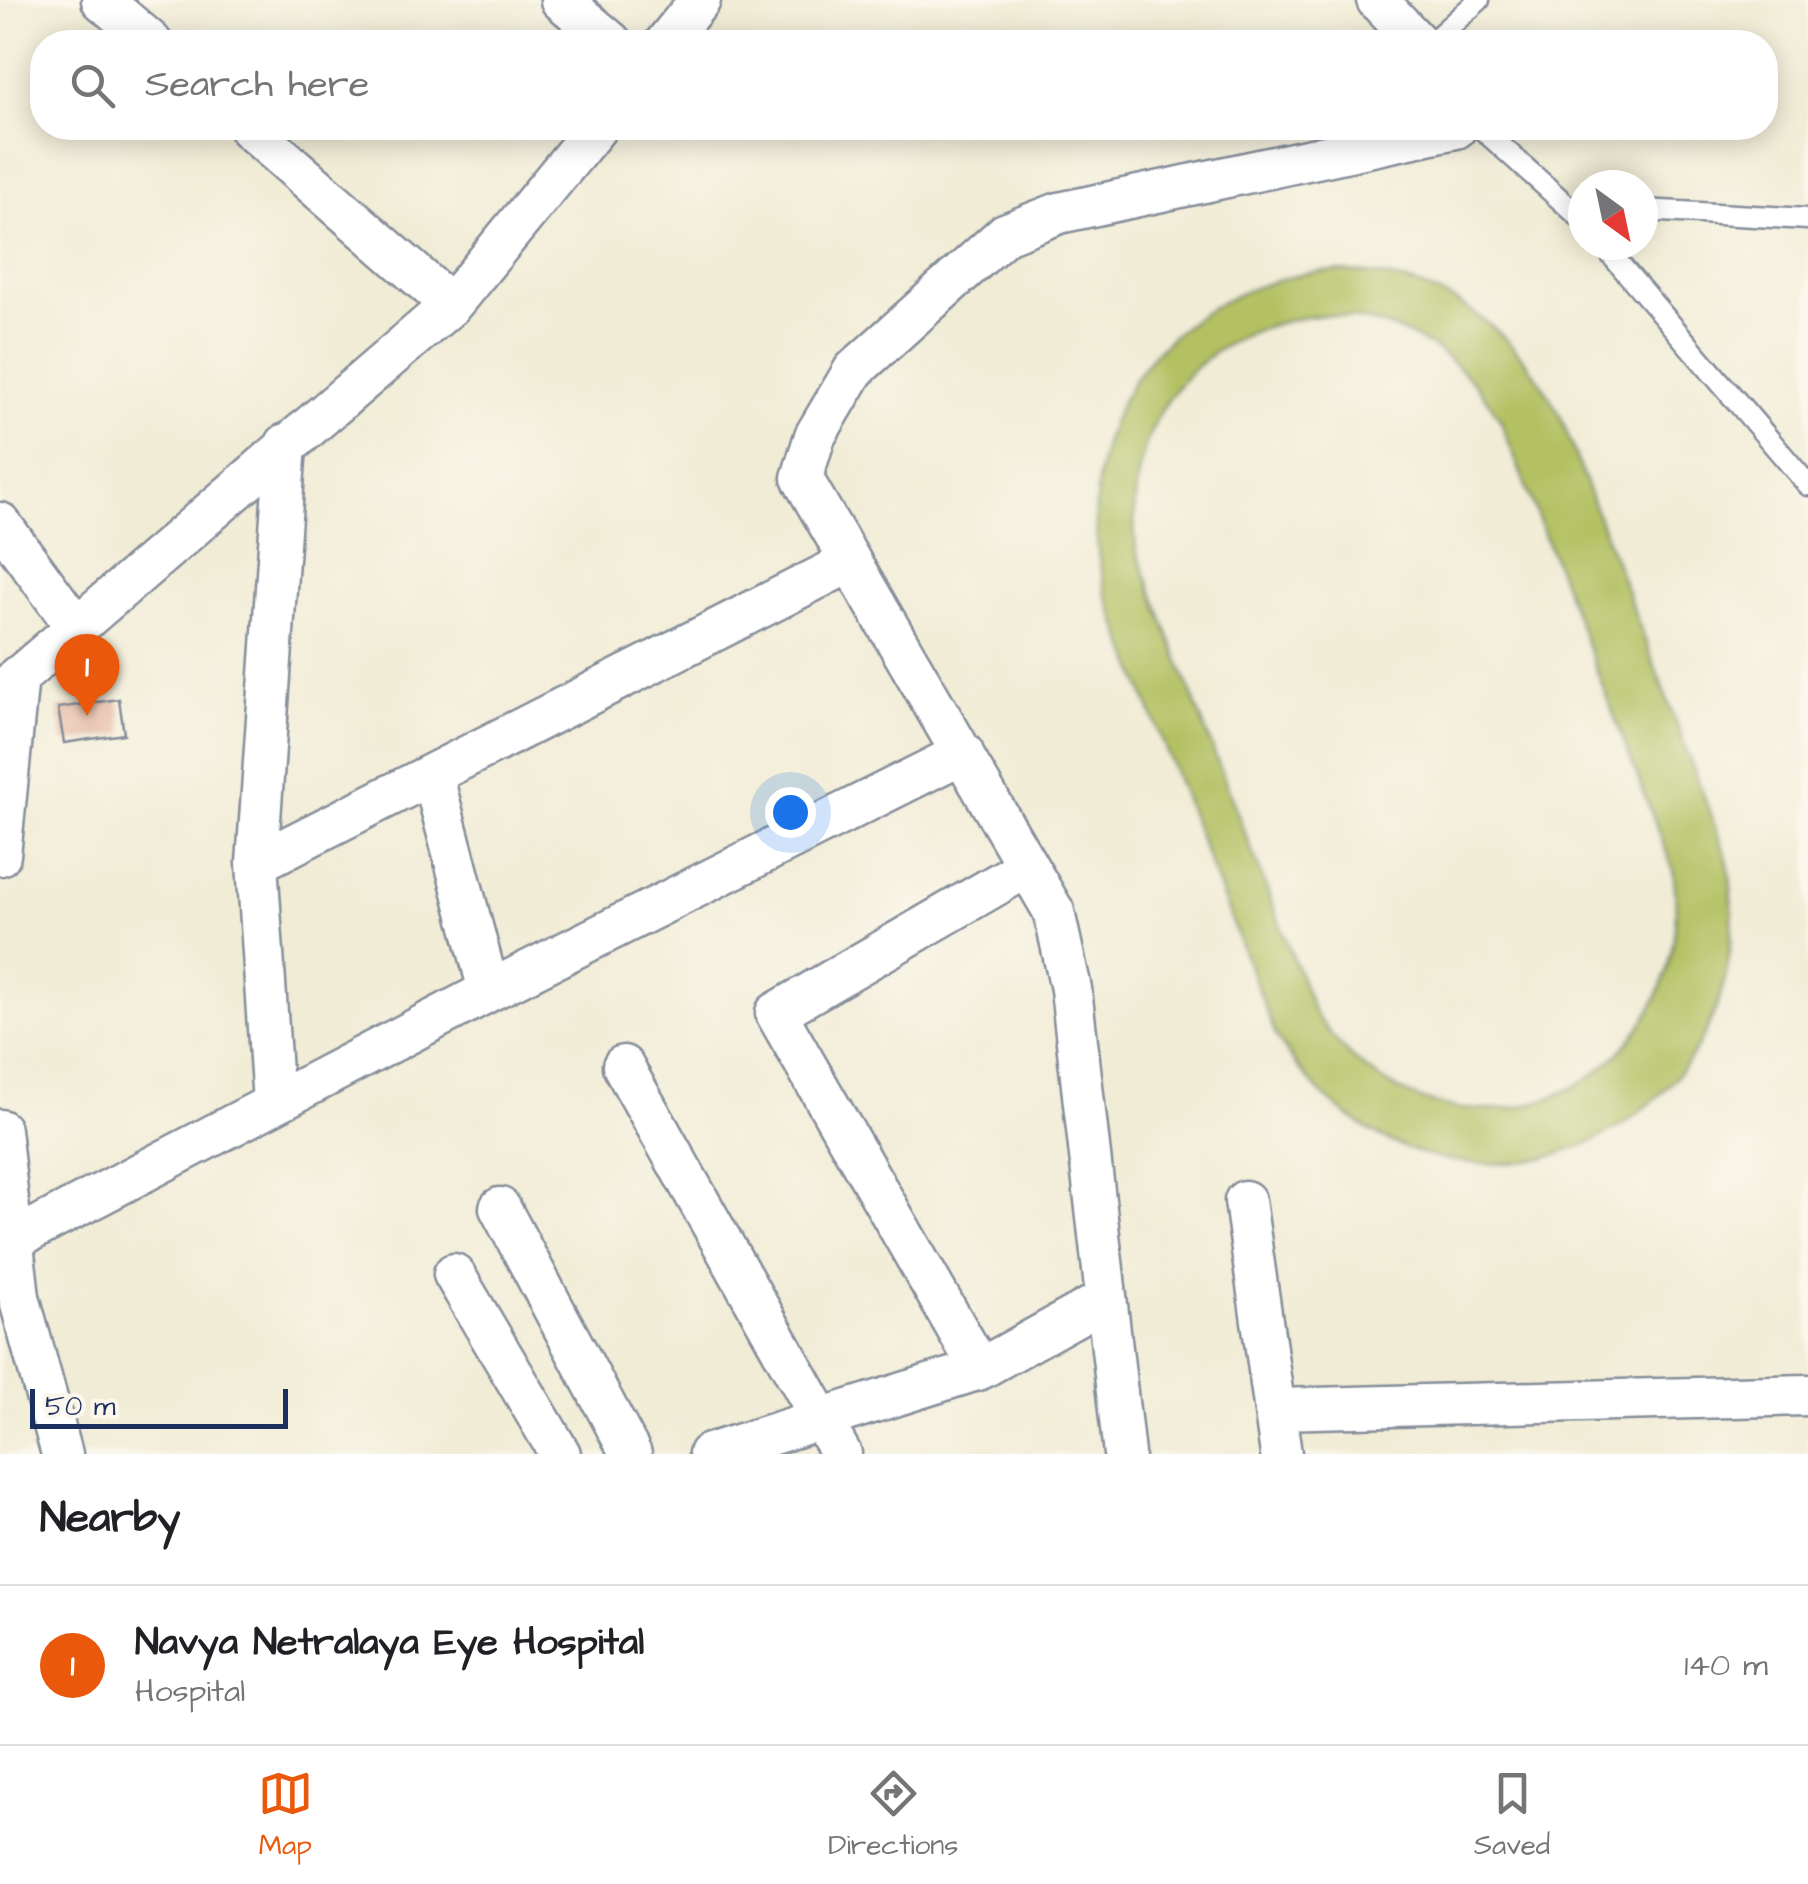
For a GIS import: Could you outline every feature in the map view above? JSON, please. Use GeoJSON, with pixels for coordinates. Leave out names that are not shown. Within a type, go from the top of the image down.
{"type":"FeatureCollection","features":[{"type":"Feature","properties":{"kind":"street"},"geometry":{"type":"LineString","coordinates":[[102,0],[137,30]]}},
{"type":"Feature","properties":{"kind":"street"},"geometry":{"type":"LineString","coordinates":[[561,0],[596,30]]}},
{"type":"Feature","properties":{"kind":"street"},"geometry":{"type":"LineString","coordinates":[[676,30],[700,0]]}},
{"type":"Feature","properties":{"kind":"street"},"geometry":{"type":"LineString","coordinates":[[1377,0],[1406,30]]}},
{"type":"Feature","properties":{"kind":"street"},"geometry":{"type":"LineString","coordinates":[[263,140],[450,305]]}},
{"type":"Feature","properties":{"kind":"street"},"geometry":{"type":"LineString","coordinates":[[0,855],[9,684],[450,305],[586,140]]}},
{"type":"Feature","properties":{"kind":"street"},"geometry":{"type":"LineString","coordinates":[[1124,1454],[1071,989],[1054,912],[802,478],[815,436],[854,370],[1006,234],[1059,212],[1399,140]]}},
{"type":"Feature","properties":{"kind":"street"},"geometry":{"type":"LineString","coordinates":[[272,1104],[257,863],[286,444]]}},
{"type":"Feature","properties":{"kind":"street"},"geometry":{"type":"LineString","coordinates":[[0,523],[77,628]]}},
{"type":"Feature","properties":{"kind":"street"},"geometry":{"type":"LineString","coordinates":[[257,863],[848,563]]}},
{"type":"Feature","properties":{"kind":"street"},"geometry":{"type":"LineString","coordinates":[[10,1242],[489,992],[962,754]]}},
{"type":"Feature","properties":{"kind":"street"},"geometry":{"type":"LineString","coordinates":[[433,777],[489,992]]}},
{"type":"Feature","properties":{"kind":"street"},"geometry":{"type":"LineString","coordinates":[[980,1369],[776,1013],[1028,867]]}},
{"type":"Feature","properties":{"kind":"street"},"geometry":{"type":"LineString","coordinates":[[623,1066],[832,1437]]}},
{"type":"Feature","properties":{"kind":"street"},"geometry":{"type":"LineString","coordinates":[[0,1130],[19,1297],[62,1454]]}},
{"type":"Feature","properties":{"kind":"street"},"geometry":{"type":"LineString","coordinates":[[1245,1201],[1281,1454]]}},
{"type":"Feature","properties":{"kind":"street"},"geometry":{"type":"LineString","coordinates":[[500,1208],[631,1454]]}},
{"type":"Feature","properties":{"kind":"street"},"geometry":{"type":"LineString","coordinates":[[454,1274],[560,1454]]}},
{"type":"Feature","properties":{"kind":"street"},"geometry":{"type":"LineString","coordinates":[[708,1454],[832,1437],[980,1369],[1106,1299]]}},
{"type":"Feature","properties":{"kind":"street"},"geometry":{"type":"LineString","coordinates":[[1276,1409],[1808,1395]]}},
{"type":"Feature","properties":{"kind":"lane"},"geometry":{"type":"LineString","coordinates":[[1445,30],[1479,0]]}},
{"type":"Feature","properties":{"kind":"lane"},"geometry":{"type":"LineString","coordinates":[[1495,140],[1568,202]]}},
{"type":"Feature","properties":{"kind":"lane"},"geometry":{"type":"LineString","coordinates":[[1658,211],[1808,220]]}},
{"type":"Feature","properties":{"kind":"lane"},"geometry":{"type":"LineString","coordinates":[[1616,260],[1808,485]]}},
{"type":"Feature","properties":{"kind":"green space"},"geometry":{"type":"Polygon","coordinates":[[[1321,271],[1398,280],[1432,290],[1463,306],[1516,351],[1560,415],[1727,858],[1729,958],[1701,1041],[1648,1105],[1579,1147],[1500,1164],[1419,1153],[1342,1111],[1276,1036],[1106,594],[1096,533],[1098,477],[1111,425],[1135,380],[1168,340],[1211,309],[1262,285],[1321,271]],[[1326,315],[1280,323],[1239,338],[1205,360],[1177,388],[1155,421],[1141,460],[1135,503],[1136,550],[1314,1012],[1367,1070],[1429,1102],[1492,1110],[1554,1096],[1607,1064],[1648,1013],[1672,948],[1673,869],[1500,419],[1448,358],[1404,333],[1354,318],[1326,315]]]}},
{"type":"Feature","properties":{"kind":"building"},"geometry":{"type":"Polygon","coordinates":[[[119,699],[124,734],[64,743],[58,708],[119,699]]]}},
{"type":"Feature","properties":{"kind":"place","name":"Navya Netralaya Eye Hospital"},"geometry":{"type":"Point","coordinates":[87,716]}}]}
